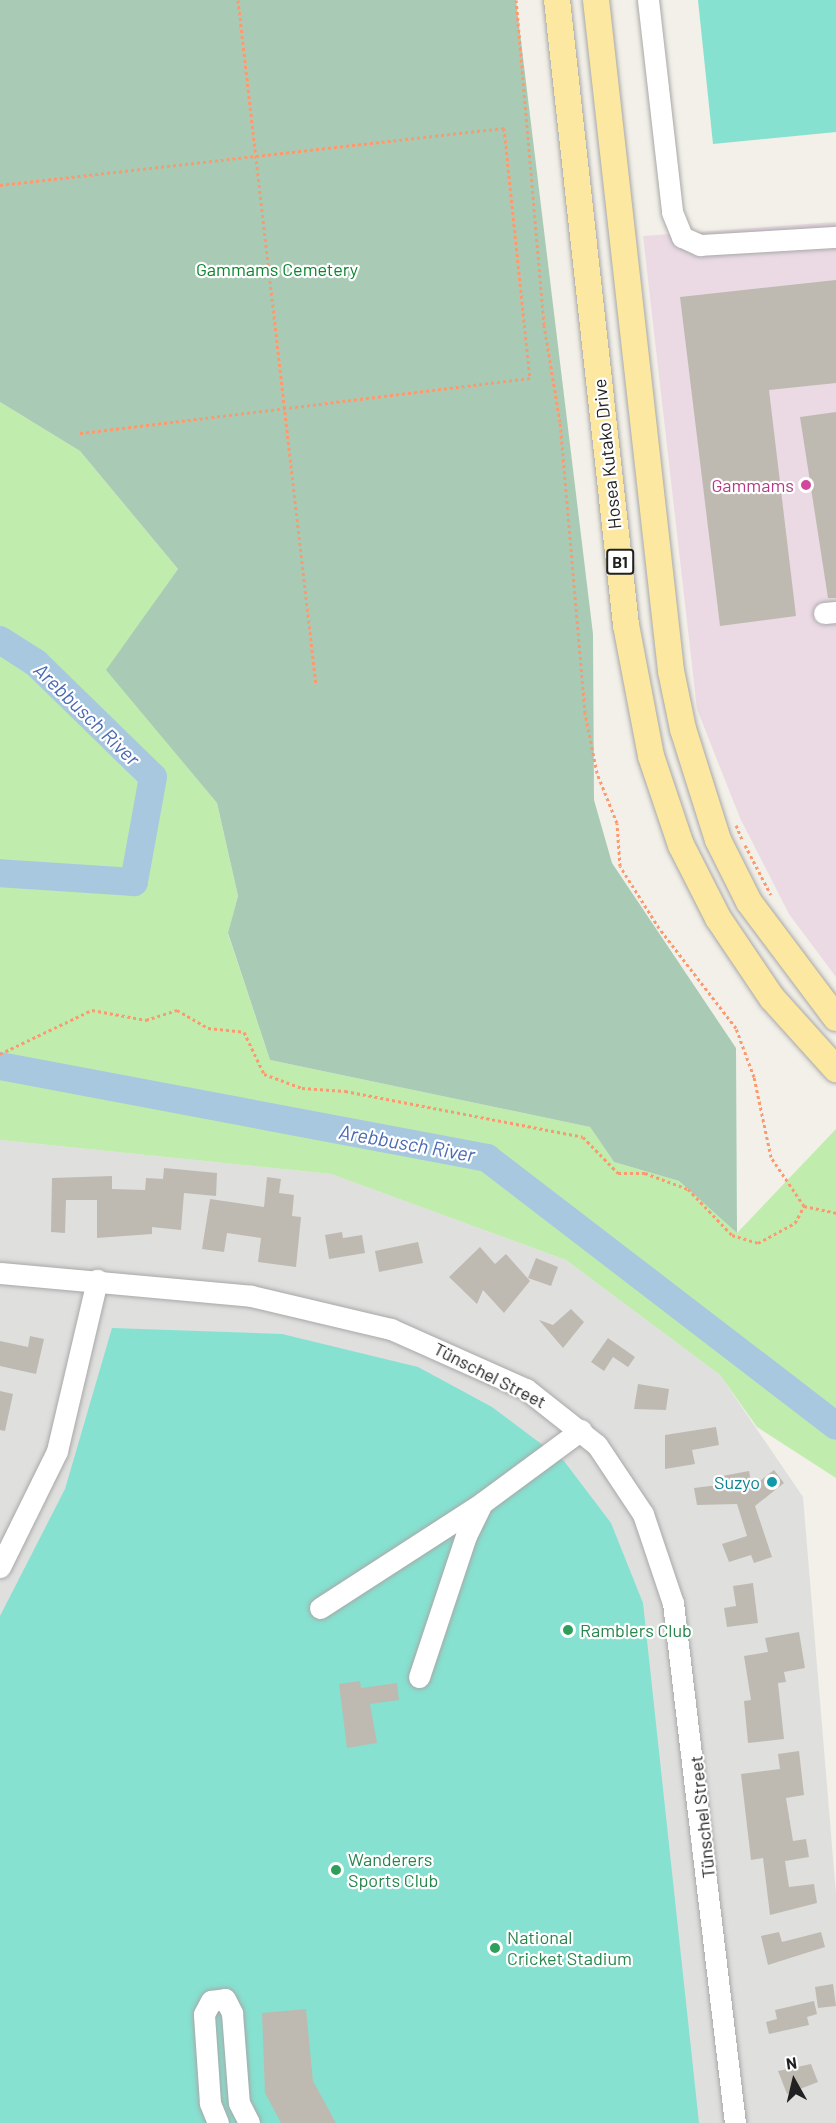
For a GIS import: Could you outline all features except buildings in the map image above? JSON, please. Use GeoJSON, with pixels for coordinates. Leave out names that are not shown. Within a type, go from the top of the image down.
{"type":"FeatureCollection","features":[{"type":"Feature","properties":{"kind":"main road","name":"Hosea Kutako Drive"},"geometry":{"type":"LineString","coordinates":[[557,0],[628,635],[651,756],[681,845],[718,918],[772,998],[836,1069]]}},
{"type":"Feature","properties":{"kind":"main road","name":"B1"},"geometry":{"type":"LineString","coordinates":[[596,0],[670,671],[682,729],[718,840],[749,902],[836,1018]]}},
{"type":"Feature","properties":{"kind":"street"},"geometry":{"type":"LineString","coordinates":[[648,0],[672,212],[682,237],[700,245],[836,237]]}},
{"type":"Feature","properties":{"kind":"street","name":"Tünschel Street"},"geometry":{"type":"LineString","coordinates":[[0,1273],[97,1280],[301,1304],[400,1332],[526,1389],[581,1430],[623,1479],[642,1514],[673,1603],[735,2123]]}},
{"type":"Feature","properties":{"kind":"street"},"geometry":{"type":"LineString","coordinates":[[0,1567],[57,1451],[97,1280]]}},
{"type":"Feature","properties":{"kind":"street"},"geometry":{"type":"LineString","coordinates":[[320,1608],[482,1503],[581,1430]]}},
{"type":"Feature","properties":{"kind":"street"},"geometry":{"type":"LineString","coordinates":[[418,1677],[465,1536],[482,1503]]}},
{"type":"Feature","properties":{"kind":"street"},"geometry":{"type":"LineString","coordinates":[[218,2123],[210,2103],[204,2014],[211,2001],[225,1999],[232,2013],[239,2103],[249,2123]]}},
{"type":"Feature","properties":{"kind":"path"},"geometry":{"type":"LineString","coordinates":[[238,0],[316,686]]}},
{"type":"Feature","properties":{"kind":"path"},"geometry":{"type":"LineString","coordinates":[[0,185],[504,128],[531,360],[530,378],[79,433]]}},
{"type":"Feature","properties":{"kind":"path"},"geometry":{"type":"LineString","coordinates":[[733,818],[774,902]]}},
{"type":"Feature","properties":{"kind":"path"},"geometry":{"type":"LineString","coordinates":[[0,1054],[92,1010],[146,1020],[177,1010],[208,1028],[244,1032],[264,1074],[281,1081],[583,1137],[618,1173],[645,1173],[688,1189],[732,1235],[758,1243],[795,1223]]}},
{"type":"Feature","properties":{"kind":"path"},"geometry":{"type":"LineString","coordinates":[[804,1206],[836,1213]]}},
{"type":"Feature","properties":{"kind":"shaded area"},"geometry":{"type":"Polygon","coordinates":[[[698,0],[836,0],[836,132],[713,144],[698,0]]]}},
{"type":"Feature","properties":{"kind":"shaded area"},"geometry":{"type":"Polygon","coordinates":[[[836,222],[836,977],[789,914],[740,818],[697,709],[643,236],[836,222]]]}},
{"type":"Feature","properties":{"kind":"shaded area","name":"Wanderers Sports Club"},"geometry":{"type":"Polygon","coordinates":[[[0,1140],[331,1174],[566,1260],[720,1375],[803,1497],[836,1894],[836,2123],[0,2123],[0,1140]]]}},
{"type":"Feature","properties":{"kind":"shaded area","name":"Wanderers Sports Club"},"geometry":{"type":"Polygon","coordinates":[[[112,1328],[282,1334],[418,1367],[492,1407],[564,1461],[611,1523],[643,1603],[699,2123],[0,2123],[0,1616],[65,1489],[112,1328]]]}},
{"type":"Feature","properties":{"kind":"green space","name":"Gammams Cemetery"},"geometry":{"type":"Polygon","coordinates":[[[0,0],[516,0],[593,634],[594,800],[612,863],[736,1048],[737,1233],[679,1181],[614,1162],[590,1127],[270,1060],[228,933],[238,896],[217,803],[106,670],[178,569],[80,451],[0,402],[0,0]]]}},
{"type":"Feature","properties":{"kind":"green space"},"geometry":{"type":"Polygon","coordinates":[[[0,402],[80,451],[178,569],[107,670],[217,803],[238,896],[228,934],[270,1060],[590,1127],[614,1162],[679,1181],[737,1233],[836,1129],[836,1478],[757,1427],[720,1375],[566,1260],[331,1174],[0,1140],[0,402]]]}},
{"type":"Feature","properties":{"kind":"waterway","name":"Arebbusch River"},"geometry":{"type":"LineString","coordinates":[[0,640],[36,663],[153,777],[134,882],[0,873]]}},
{"type":"Feature","properties":{"kind":"waterway","name":"Arebbusch River"},"geometry":{"type":"LineString","coordinates":[[0,1066],[487,1158],[836,1426]]}},
{"type":"Feature","properties":{"kind":"place","name":"Gammams"},"geometry":{"type":"Point","coordinates":[806,485]}},
{"type":"Feature","properties":{"kind":"place","name":"Suzyo"},"geometry":{"type":"Point","coordinates":[772,1482]}},
{"type":"Feature","properties":{"kind":"place","name":"Ramblers Club"},"geometry":{"type":"Point","coordinates":[568,1630]}},
{"type":"Feature","properties":{"kind":"place","name":"Wanderers Sports Club"},"geometry":{"type":"Point","coordinates":[336,1870]}},
{"type":"Feature","properties":{"kind":"place","name":"National Cricket Stadium"},"geometry":{"type":"Point","coordinates":[495,1948]}}]}
